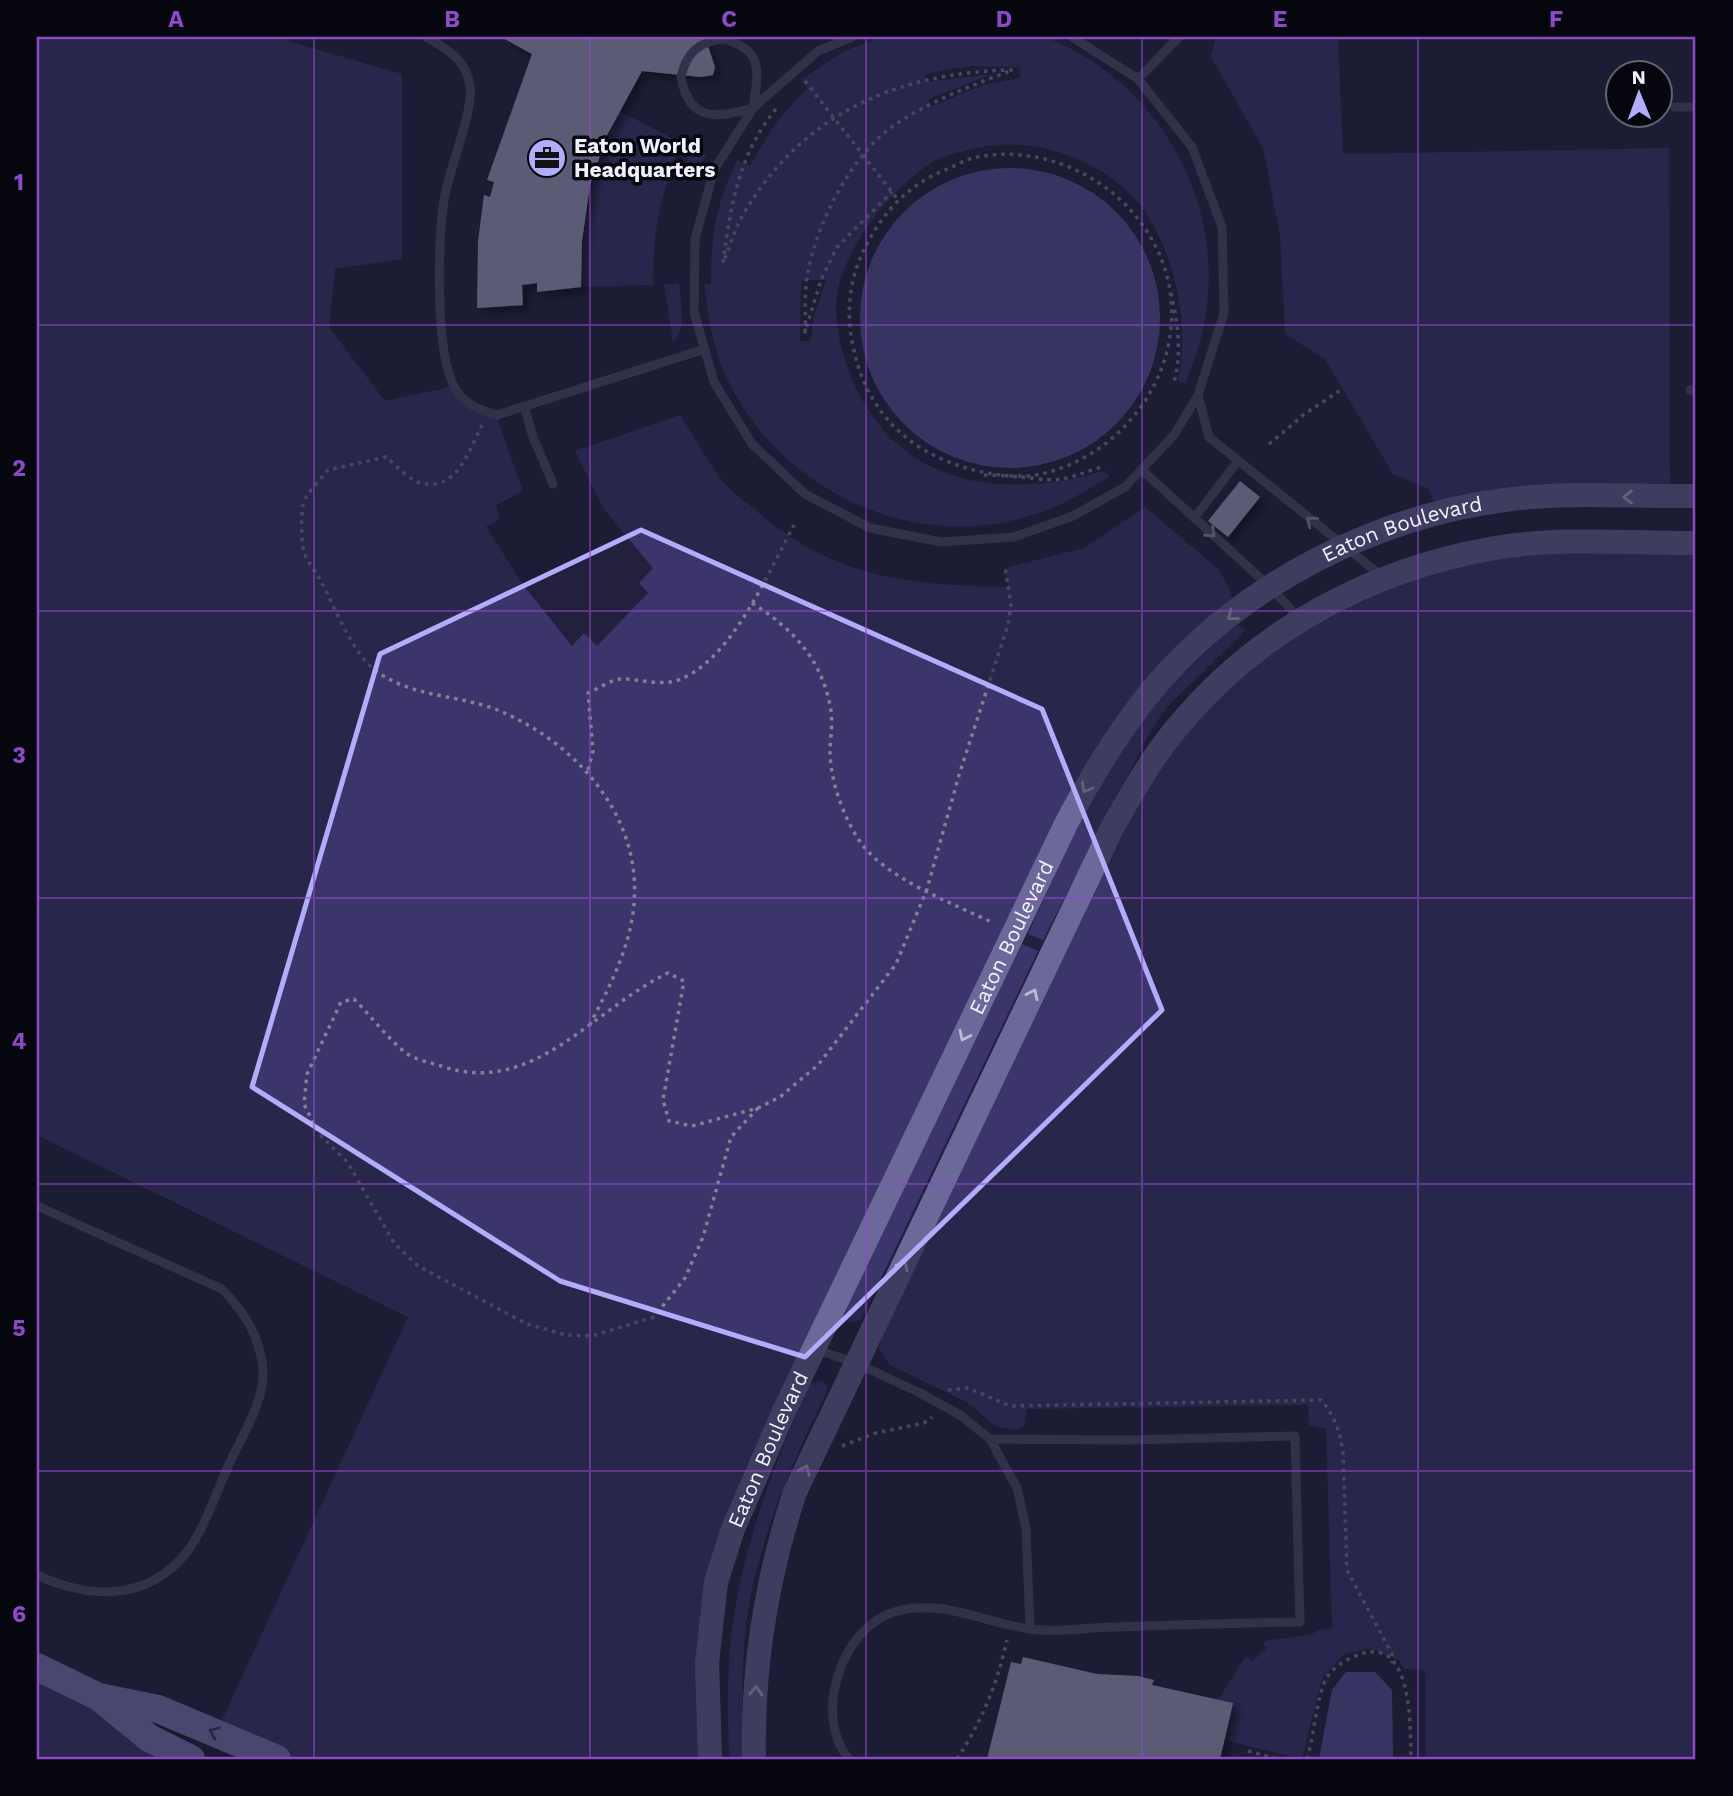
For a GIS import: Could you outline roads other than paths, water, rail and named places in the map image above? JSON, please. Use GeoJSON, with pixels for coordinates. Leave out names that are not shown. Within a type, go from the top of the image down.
{"type":"FeatureCollection","features":[{"type":"Feature","properties":{"kind":"main road"},"geometry":{"type":"LineString","coordinates":[[37,1667],[99,1697],[149,1738],[191,1759]]}},
{"type":"Feature","properties":{"kind":"main road"},"geometry":{"type":"LineString","coordinates":[[99,1697],[158,1709],[276,1759]]}},
{"type":"Feature","properties":{"kind":"street","name":"Eaton Boulevard"},"geometry":{"type":"LineString","coordinates":[[710,1759],[707,1662],[716,1583],[733,1529],[814,1349],[1086,787],[1107,751],[1166,674],[1201,640],[1283,578],[1344,548],[1418,519],[1506,499],[1696,496]]}},
{"type":"Feature","properties":{"kind":"street","name":"Eaton Boulevard"},"geometry":{"type":"LineString","coordinates":[[754,1759],[762,1618],[780,1536],[794,1492],[1112,828],[1139,781],[1174,730],[1214,687],[1255,651],[1300,620],[1346,594],[1384,578],[1437,561],[1496,548],[1542,544],[1696,543]]}},
{"type":"Feature","properties":{"kind":"lane"},"geometry":{"type":"LineString","coordinates":[[426,37],[455,54],[466,69],[471,89],[444,199],[439,271],[445,353],[454,386],[474,408],[496,415],[705,349]]}},
{"type":"Feature","properties":{"kind":"lane"},"geometry":{"type":"LineString","coordinates":[[852,37],[818,51],[753,108],[714,170],[695,240],[694,312],[714,382],[752,444],[805,494],[870,528],[941,542],[1014,537],[1073,516],[1125,486],[1174,435],[1198,395],[1224,313],[1222,227],[1192,146],[1138,79],[1072,37]]}},
{"type":"Feature","properties":{"kind":"lane"},"geometry":{"type":"LineString","coordinates":[[1138,79],[1180,37]]}},
{"type":"Feature","properties":{"kind":"lane"},"geometry":{"type":"LineString","coordinates":[[712,40],[736,43],[746,49],[758,70],[753,108],[725,116],[712,116],[689,102],[681,77],[690,53],[712,40]]}},
{"type":"Feature","properties":{"kind":"lane"},"geometry":{"type":"LineString","coordinates":[[1675,107],[1696,107]]}},
{"type":"Feature","properties":{"kind":"lane"},"geometry":{"type":"LineString","coordinates":[[1198,395],[1209,437],[1384,578]]}},
{"type":"Feature","properties":{"kind":"lane"},"geometry":{"type":"LineString","coordinates":[[524,406],[533,437],[553,484]]}},
{"type":"Feature","properties":{"kind":"lane"},"geometry":{"type":"LineString","coordinates":[[1195,517],[1238,461]]}},
{"type":"Feature","properties":{"kind":"lane"},"geometry":{"type":"LineString","coordinates":[[1142,470],[1270,587],[1300,620]]}},
{"type":"Feature","properties":{"kind":"lane"},"geometry":{"type":"LineString","coordinates":[[37,1206],[222,1289],[244,1312],[260,1349],[263,1376],[254,1408],[217,1490],[188,1551],[173,1566],[151,1581],[127,1590],[104,1593],[82,1592],[37,1575]]}},
{"type":"Feature","properties":{"kind":"lane"},"geometry":{"type":"LineString","coordinates":[[814,1349],[856,1363],[960,1415],[990,1439],[1017,1488],[1026,1528],[1030,1629]]}},
{"type":"Feature","properties":{"kind":"lane"},"geometry":{"type":"LineString","coordinates":[[849,1759],[843,1752],[834,1719],[833,1689],[842,1661],[864,1631],[891,1613],[923,1606],[953,1610],[1030,1629],[1300,1622],[1295,1436],[1140,1440],[990,1439]]}},
{"type":"Feature","properties":{"kind":"place","name":"Eaton World Headquarters"},"geometry":{"type":"Point","coordinates":[547,158]}}]}
